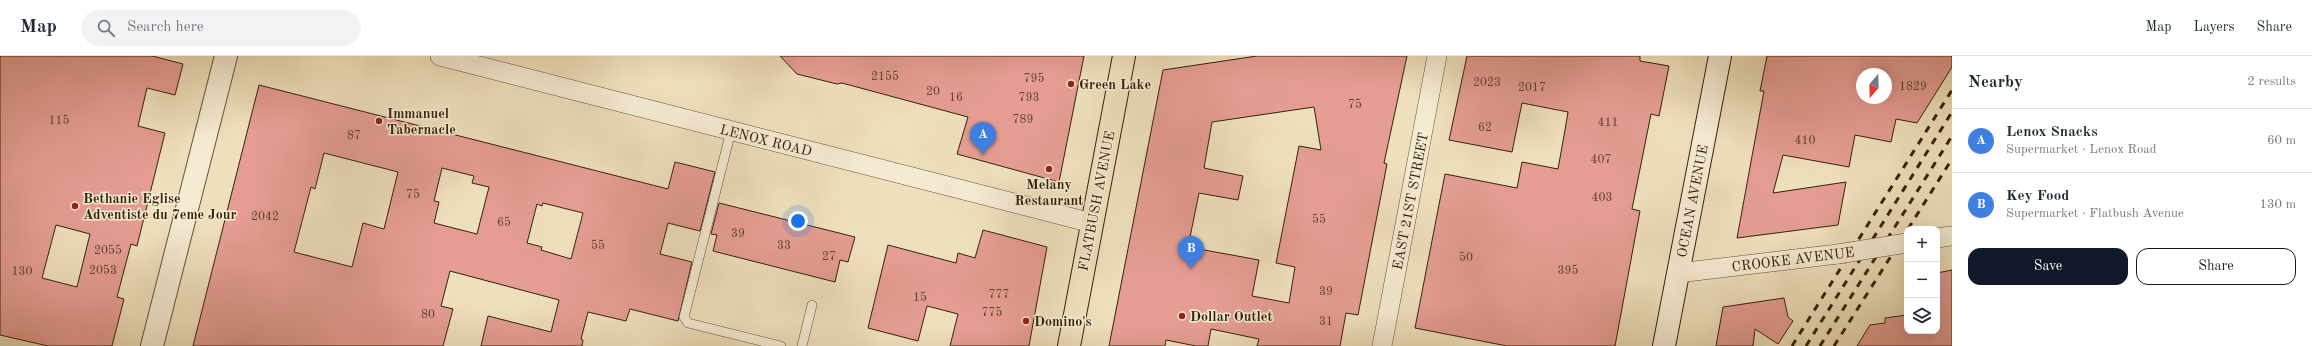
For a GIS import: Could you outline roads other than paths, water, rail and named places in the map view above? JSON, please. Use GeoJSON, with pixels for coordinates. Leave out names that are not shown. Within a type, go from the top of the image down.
{"type":"FeatureCollection","features":[{"type":"Feature","properties":{"kind":"main road","name":"FLATBUSH AVENUE"},"geometry":{"type":"LineString","coordinates":[[1069,346],[1124,56]]}},
{"type":"Feature","properties":{"kind":"street"},"geometry":{"type":"LineString","coordinates":[[152,346],[226,56]]}},
{"type":"Feature","properties":{"kind":"street","name":"LENOX ROAD"},"geometry":{"type":"LineString","coordinates":[[440,56],[1092,223]]}},
{"type":"Feature","properties":{"kind":"street","name":"EAST 21ST STREET"},"geometry":{"type":"LineString","coordinates":[[1382,346],[1437,56]]}},
{"type":"Feature","properties":{"kind":"street","name":"OCEAN AVENUE"},"geometry":{"type":"LineString","coordinates":[[1664,346],[1720,56]]}},
{"type":"Feature","properties":{"kind":"street"},"geometry":{"type":"LineString","coordinates":[[1940,238],[1952,236]]}},
{"type":"Feature","properties":{"kind":"street","name":"CROOKE AVENUE"},"geometry":{"type":"LineString","coordinates":[[1678,273],[1838,254],[1904,243]]}},
{"type":"Feature","properties":{"kind":"lane"},"geometry":{"type":"LineString","coordinates":[[731,131],[684,318],[688,323],[781,346]]}},
{"type":"Feature","properties":{"kind":"lane"},"geometry":{"type":"LineString","coordinates":[[802,346],[812,305]]}},
{"type":"Feature","properties":{"kind":"railway"},"geometry":{"type":"LineString","coordinates":[[1792,346],[1952,90]]}},
{"type":"Feature","properties":{"kind":"railway"},"geometry":{"type":"LineString","coordinates":[[1806,346],[1952,112]]}},
{"type":"Feature","properties":{"kind":"railway"},"geometry":{"type":"LineString","coordinates":[[1820,346],[1952,136]]}},
{"type":"Feature","properties":{"kind":"railway"},"geometry":{"type":"LineString","coordinates":[[1910,226],[1952,159]]}},
{"type":"Feature","properties":{"kind":"railway"},"geometry":{"type":"LineString","coordinates":[[1834,346],[1904,236]]}},
{"type":"Feature","properties":{"kind":"place","name":"Green Lake"},"geometry":{"type":"Point","coordinates":[1071,84]}},
{"type":"Feature","properties":{"kind":"place","name":"Immanuel Tabernacle"},"geometry":{"type":"Point","coordinates":[379,121]}},
{"type":"Feature","properties":{"kind":"place","name":"Lenox Snacks"},"geometry":{"type":"Point","coordinates":[983,155]}},
{"type":"Feature","properties":{"kind":"place","name":"Melany Restaurant"},"geometry":{"type":"Point","coordinates":[1049,169]}},
{"type":"Feature","properties":{"kind":"place","name":"Bethanie Eglise Adventiste du 7eme Jour"},"geometry":{"type":"Point","coordinates":[75,206]}},
{"type":"Feature","properties":{"kind":"place","name":"Key Food"},"geometry":{"type":"Point","coordinates":[1191,269]}},
{"type":"Feature","properties":{"kind":"place","name":"Dollar Outlet"},"geometry":{"type":"Point","coordinates":[1182,316]}},
{"type":"Feature","properties":{"kind":"place","name":"Domino's"},"geometry":{"type":"Point","coordinates":[1026,321]}}]}
